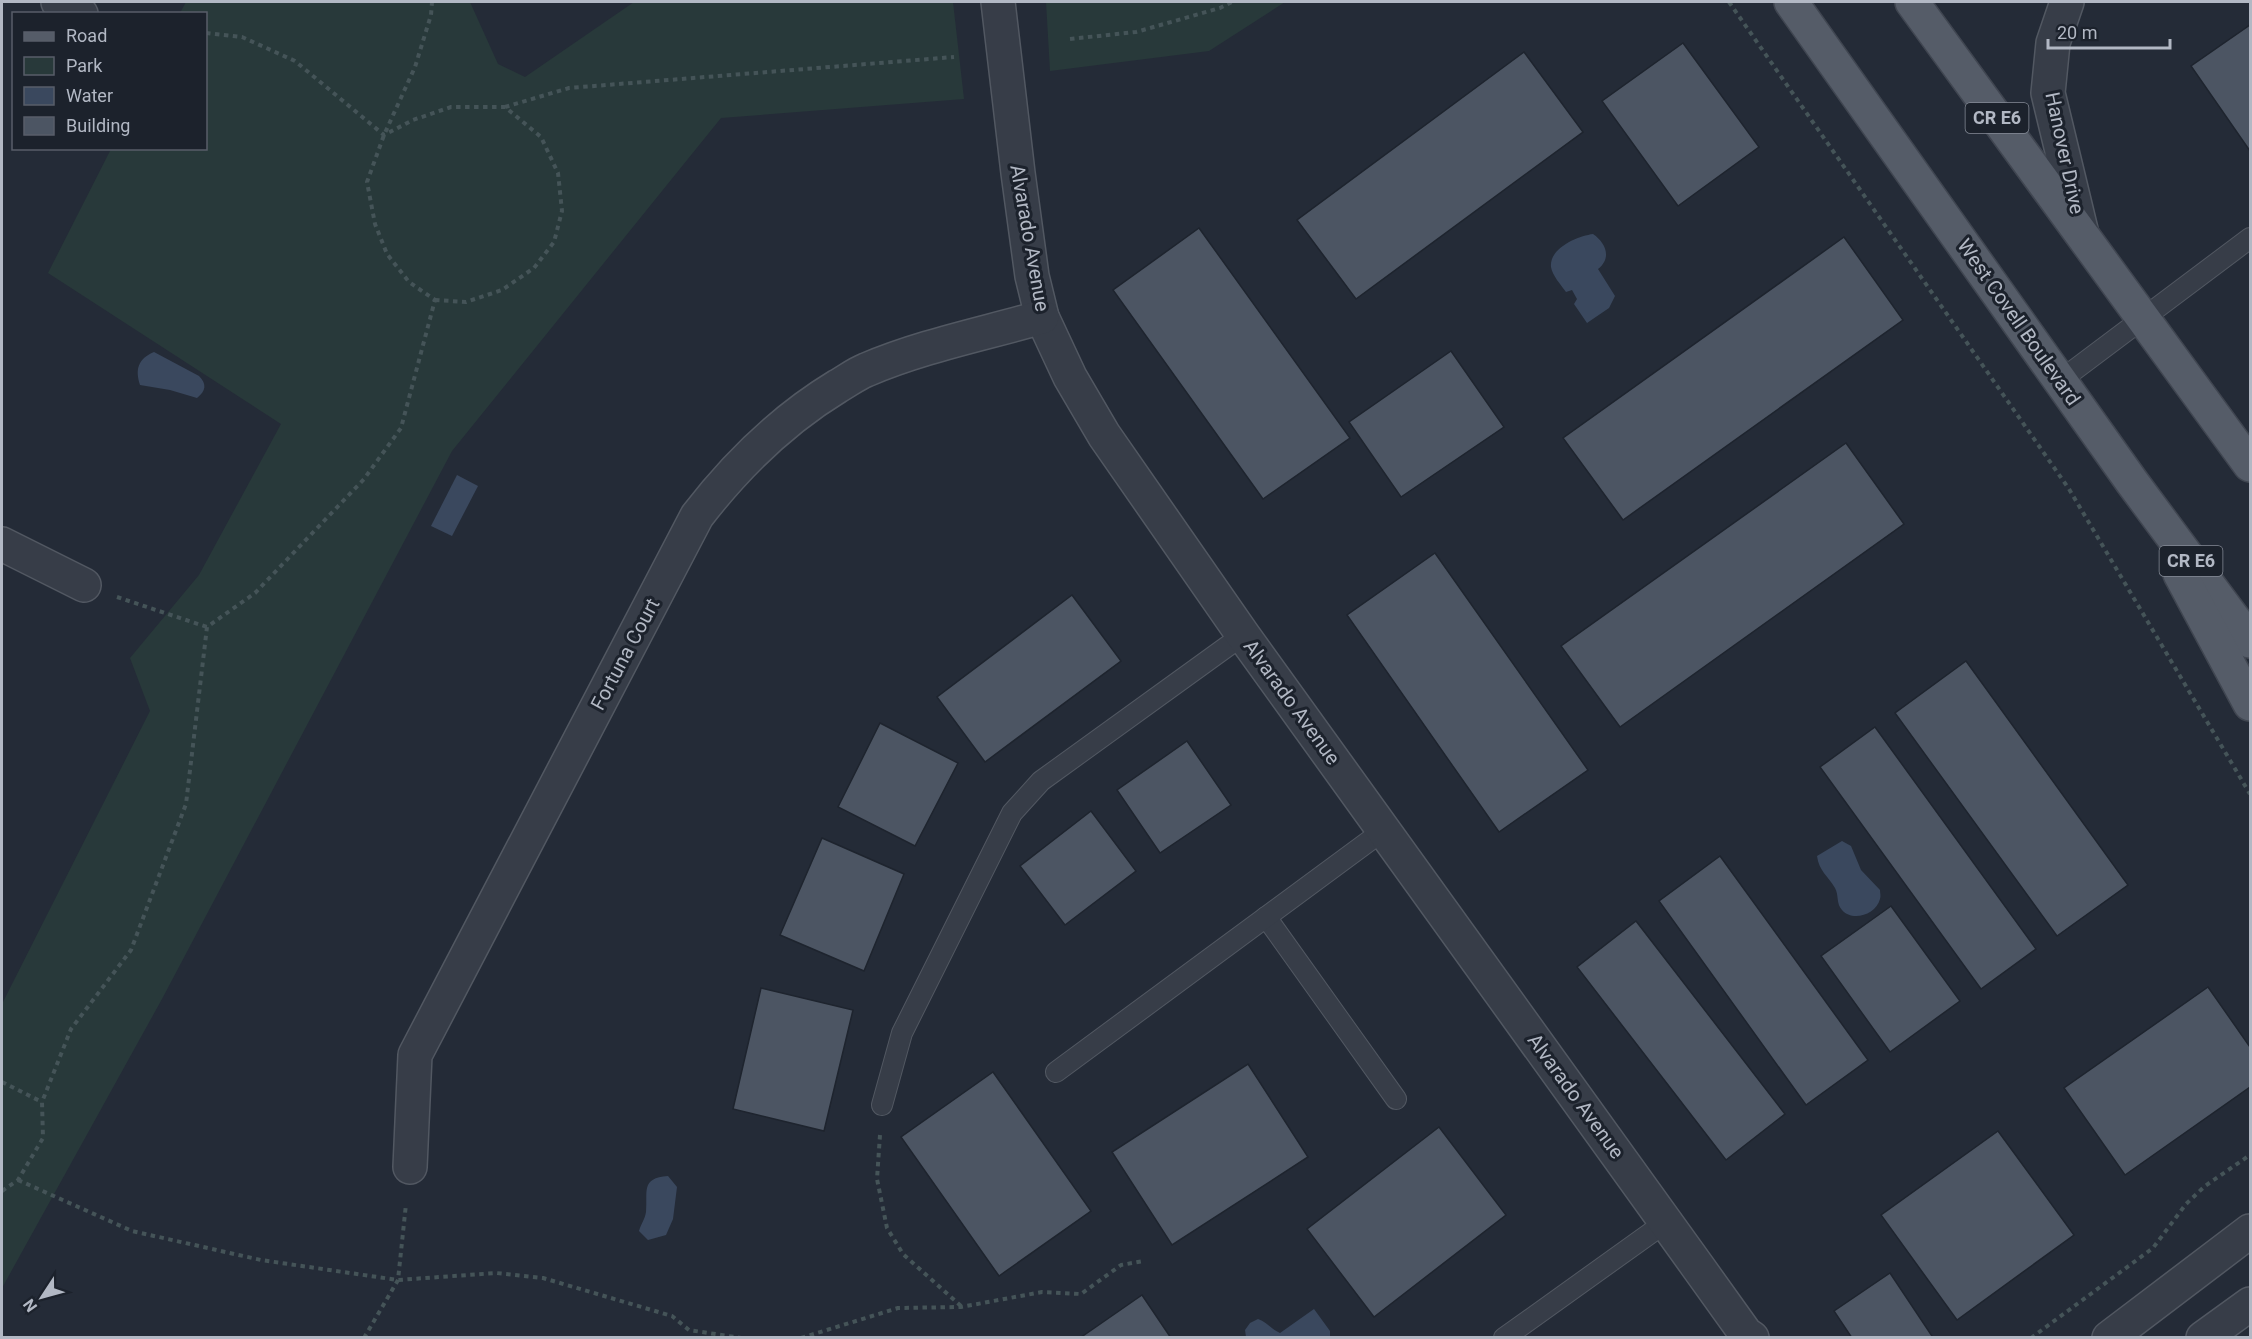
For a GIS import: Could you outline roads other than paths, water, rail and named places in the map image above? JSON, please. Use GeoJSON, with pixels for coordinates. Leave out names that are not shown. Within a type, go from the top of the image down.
{"type":"FeatureCollection","features":[{"type":"Feature","properties":{"kind":"main road","name":"West Covell Boulevard"},"geometry":{"type":"LineString","coordinates":[[1791,2],[2132,482],[2250,641]]}},
{"type":"Feature","properties":{"kind":"main road","name":"CR E6"},"geometry":{"type":"LineString","coordinates":[[1912,2],[2250,465]]}},
{"type":"Feature","properties":{"kind":"main road"},"geometry":{"type":"LineString","coordinates":[[2132,482],[2250,704]]}},
{"type":"Feature","properties":{"kind":"street"},"geometry":{"type":"LineString","coordinates":[[58,2],[77,12]]}},
{"type":"Feature","properties":{"kind":"street","name":"Alvarado Avenue"},"geometry":{"type":"LineString","coordinates":[[998,2],[1017,173],[1032,276],[1042,317],[1070,377],[1104,435],[1243,635],[1748,1336]]}},
{"type":"Feature","properties":{"kind":"street","name":"Hanover Drive"},"geometry":{"type":"LineString","coordinates":[[2067,2],[2053,43],[2048,93],[2082,234]]}},
{"type":"Feature","properties":{"kind":"street","name":"Fortuna Court"},"geometry":{"type":"LineString","coordinates":[[410,1167],[415,1055],[698,516],[726,478],[766,439],[812,402],[864,371],[912,353],[1042,317]]}},
{"type":"Feature","properties":{"kind":"street"},"geometry":{"type":"LineString","coordinates":[[2,544],[84,585]]}},
{"type":"Feature","properties":{"kind":"street"},"geometry":{"type":"LineString","coordinates":[[2109,1338],[2250,1231]]}},
{"type":"Feature","properties":{"kind":"street"},"geometry":{"type":"LineString","coordinates":[[2214,1334],[2250,1304]]}},
{"type":"Feature","properties":{"kind":"lane"},"geometry":{"type":"LineString","coordinates":[[2061,380],[2250,238]]}},
{"type":"Feature","properties":{"kind":"lane"},"geometry":{"type":"LineString","coordinates":[[882,1105],[902,1033],[1012,813],[1041,781],[1243,635]]}},
{"type":"Feature","properties":{"kind":"lane"},"geometry":{"type":"LineString","coordinates":[[1056,1072],[1384,830]]}},
{"type":"Feature","properties":{"kind":"lane"},"geometry":{"type":"LineString","coordinates":[[1266,917],[1396,1099]]}},
{"type":"Feature","properties":{"kind":"lane"},"geometry":{"type":"LineString","coordinates":[[1504,1338],[1666,1222]]}},
{"type":"Feature","properties":{"kind":"water"},"geometry":{"type":"Polygon","coordinates":[[[1593,234],[1606,251],[1605,260],[1598,269],[1615,296],[1609,308],[1587,323],[1574,304],[1577,299],[1572,290],[1566,292],[1551,267],[1552,260],[1559,249],[1573,240],[1593,234]]]}},
{"type":"Feature","properties":{"kind":"water"},"geometry":{"type":"Polygon","coordinates":[[[154,352],[202,379],[204,390],[197,398],[140,385],[139,365],[144,358],[154,352]]]}},
{"type":"Feature","properties":{"kind":"water"},"geometry":{"type":"Polygon","coordinates":[[[457,475],[478,486],[452,536],[431,526],[457,475]]]}},
{"type":"Feature","properties":{"kind":"water"},"geometry":{"type":"Polygon","coordinates":[[[1842,841],[1851,846],[1861,870],[1880,890],[1878,905],[1863,915],[1852,916],[1842,910],[1835,888],[1818,861],[1817,856],[1842,841]]]}},
{"type":"Feature","properties":{"kind":"water"},"geometry":{"type":"Polygon","coordinates":[[[668,1176],[677,1187],[673,1219],[666,1235],[648,1240],[639,1231],[646,1212],[647,1187],[653,1180],[668,1176]]]}},
{"type":"Feature","properties":{"kind":"water"},"geometry":{"type":"Polygon","coordinates":[[[1314,1309],[1330,1331],[1330,1337],[1246,1337],[1245,1330],[1250,1323],[1258,1319],[1280,1333],[1314,1309]]]}}]}
